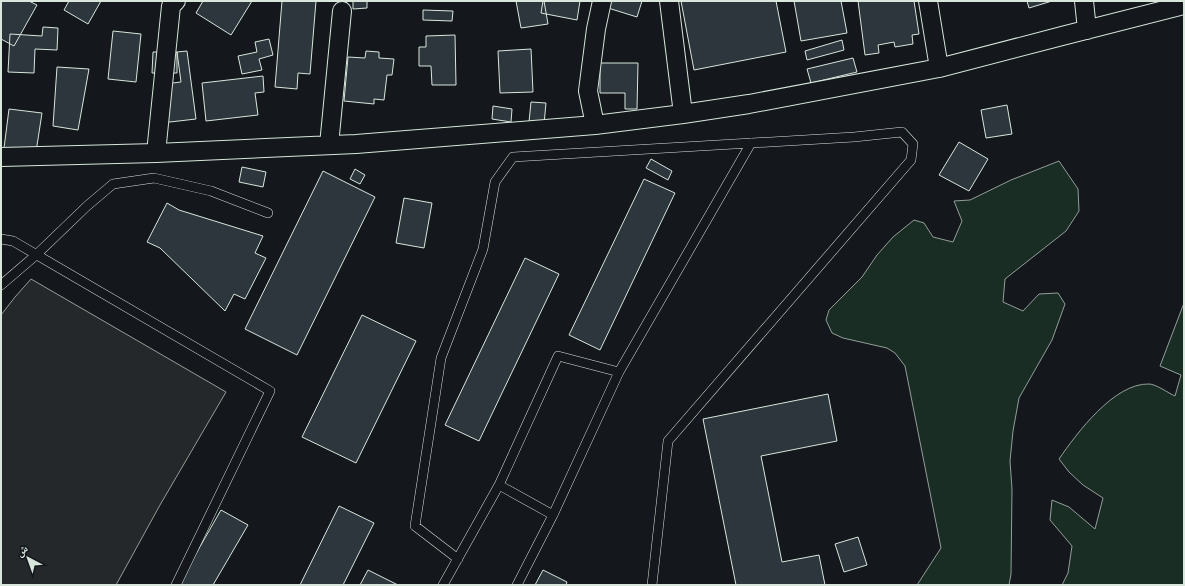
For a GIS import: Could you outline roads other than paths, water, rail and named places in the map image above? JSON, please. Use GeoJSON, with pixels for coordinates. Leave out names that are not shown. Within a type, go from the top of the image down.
{"type":"FeatureCollection","features":[{"type":"Feature","properties":{"kind":"street"},"geometry":{"type":"LineString","coordinates":[[595,125],[588,91],[596,29],[602,1]]}},
{"type":"Feature","properties":{"kind":"street"},"geometry":{"type":"LineString","coordinates":[[669,1],[683,114]]}},
{"type":"Feature","properties":{"kind":"street"},"geometry":{"type":"LineString","coordinates":[[928,1],[938,68]]}},
{"type":"Feature","properties":{"kind":"street"},"geometry":{"type":"LineString","coordinates":[[1084,1],[1086,30]]}},
{"type":"Feature","properties":{"kind":"street"},"geometry":{"type":"LineString","coordinates":[[156,154],[170,3]]}},
{"type":"Feature","properties":{"kind":"street"},"geometry":{"type":"LineString","coordinates":[[1,157],[156,154],[329,145],[595,125],[683,114],[749,104],[938,68],[1184,5]]}},
{"type":"Feature","properties":{"kind":"street"},"geometry":{"type":"LineString","coordinates":[[329,145],[342,11]]}},
{"type":"Feature","properties":{"kind":"lane"},"geometry":{"type":"LineString","coordinates":[[458,559],[415,526],[441,358],[483,249],[495,182],[513,157],[854,137],[902,132],[913,144],[911,160],[668,441],[652,585]]}},
{"type":"Feature","properties":{"kind":"lane"},"geometry":{"type":"LineString","coordinates":[[517,585],[553,514],[620,372],[751,143]]}},
{"type":"Feature","properties":{"kind":"lane"},"geometry":{"type":"LineString","coordinates":[[1,284],[36,255],[87,206],[113,184],[154,178],[210,191],[268,213]]}},
{"type":"Feature","properties":{"kind":"lane"},"geometry":{"type":"LineString","coordinates":[[1,239],[13,241],[270,390],[176,585]]}},
{"type":"Feature","properties":{"kind":"lane"},"geometry":{"type":"LineString","coordinates":[[443,585],[499,485],[558,356],[620,372]]}},
{"type":"Feature","properties":{"kind":"lane"},"geometry":{"type":"LineString","coordinates":[[499,485],[553,514]]}}]}
